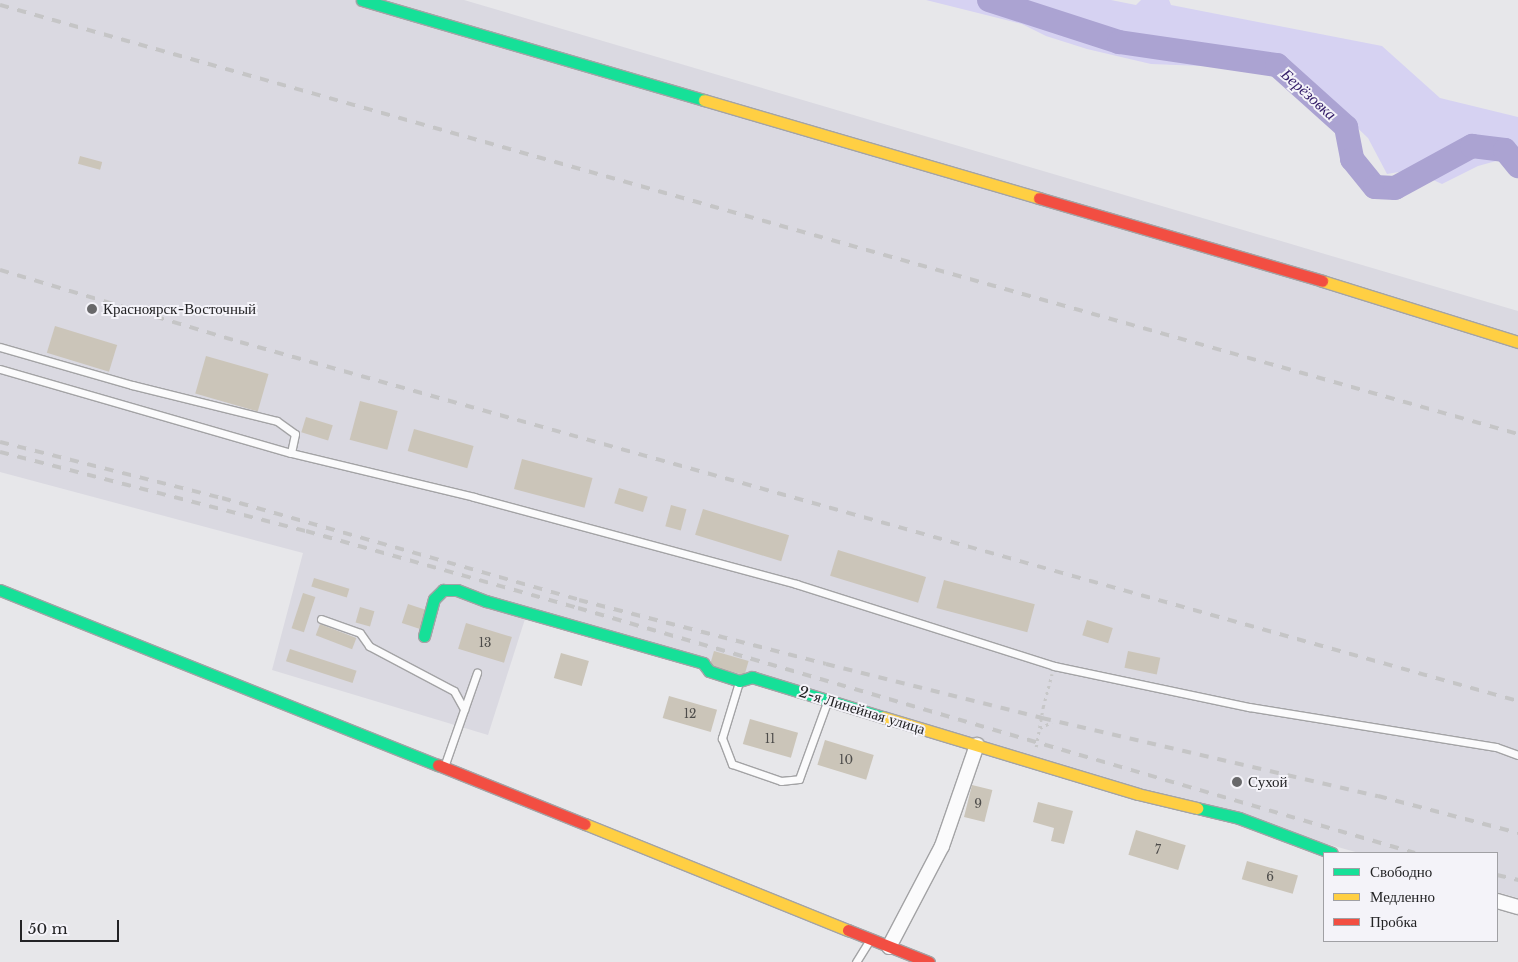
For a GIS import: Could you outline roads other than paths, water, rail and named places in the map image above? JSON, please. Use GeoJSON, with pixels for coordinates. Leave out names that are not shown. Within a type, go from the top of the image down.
{"type":"FeatureCollection","features":[{"type":"Feature","properties":{"kind":"street"},"geometry":{"type":"LineString","coordinates":[[362,0],[1277,267],[1518,342]]}},
{"type":"Feature","properties":{"kind":"street"},"geometry":{"type":"LineString","coordinates":[[0,590],[444,767],[870,940],[929,962]]}},
{"type":"Feature","properties":{"kind":"street","name":"2-я Линейная улица"},"geometry":{"type":"LineString","coordinates":[[424,636],[434,599],[443,590],[457,590],[704,663],[709,671],[739,681],[752,677],[1138,794],[1239,818],[1329,852]]}},
{"type":"Feature","properties":{"kind":"street"},"geometry":{"type":"LineString","coordinates":[[889,947],[942,846],[977,745]]}},
{"type":"Feature","properties":{"kind":"street"},"geometry":{"type":"LineString","coordinates":[[1498,901],[1518,907]]}},
{"type":"Feature","properties":{"kind":"lane"},"geometry":{"type":"LineString","coordinates":[[0,347],[132,385],[277,421],[295,434],[291,453]]}},
{"type":"Feature","properties":{"kind":"lane"},"geometry":{"type":"LineString","coordinates":[[0,369],[291,453],[474,497],[796,584],[1054,666],[1249,708],[1496,747],[1518,754]]}},
{"type":"Feature","properties":{"kind":"lane"},"geometry":{"type":"LineString","coordinates":[[321,619],[360,633],[369,646],[454,691],[464,709]]}},
{"type":"Feature","properties":{"kind":"lane"},"geometry":{"type":"LineString","coordinates":[[444,767],[477,673]]}},
{"type":"Feature","properties":{"kind":"lane"},"geometry":{"type":"LineString","coordinates":[[739,681],[722,738],[732,764],[781,781],[799,779],[828,700]]}},
{"type":"Feature","properties":{"kind":"lane"},"geometry":{"type":"LineString","coordinates":[[856,962],[870,940]]}},
{"type":"Feature","properties":{"kind":"waterway","name":"Берёзовка"},"geometry":{"type":"LineString","coordinates":[[989,0],[1119,42],[1277,65],[1346,127],[1352,159],[1375,187],[1395,188],[1472,146],[1505,150],[1518,166]]}},
{"type":"Feature","properties":{"kind":"railway"},"geometry":{"type":"LineString","coordinates":[[0,5],[1518,434]]}},
{"type":"Feature","properties":{"kind":"railway"},"geometry":{"type":"LineString","coordinates":[[0,270],[240,342],[1518,701]]}},
{"type":"Feature","properties":{"kind":"railway"},"geometry":{"type":"LineString","coordinates":[[0,442],[222,498],[579,600],[826,664],[1042,718],[1378,796],[1518,833]]}},
{"type":"Feature","properties":{"kind":"railway"},"geometry":{"type":"LineString","coordinates":[[0,452],[306,531],[578,608],[1412,852]]}},
{"type":"Feature","properties":{"kind":"railway"},"geometry":{"type":"LineString","coordinates":[[1498,875],[1518,880]]}},
{"type":"Feature","properties":{"kind":"place","name":"Красноярск-Восточный"},"geometry":{"type":"Point","coordinates":[92,309]}},
{"type":"Feature","properties":{"kind":"place","name":"Сухой"},"geometry":{"type":"Point","coordinates":[1237,782]}}]}
